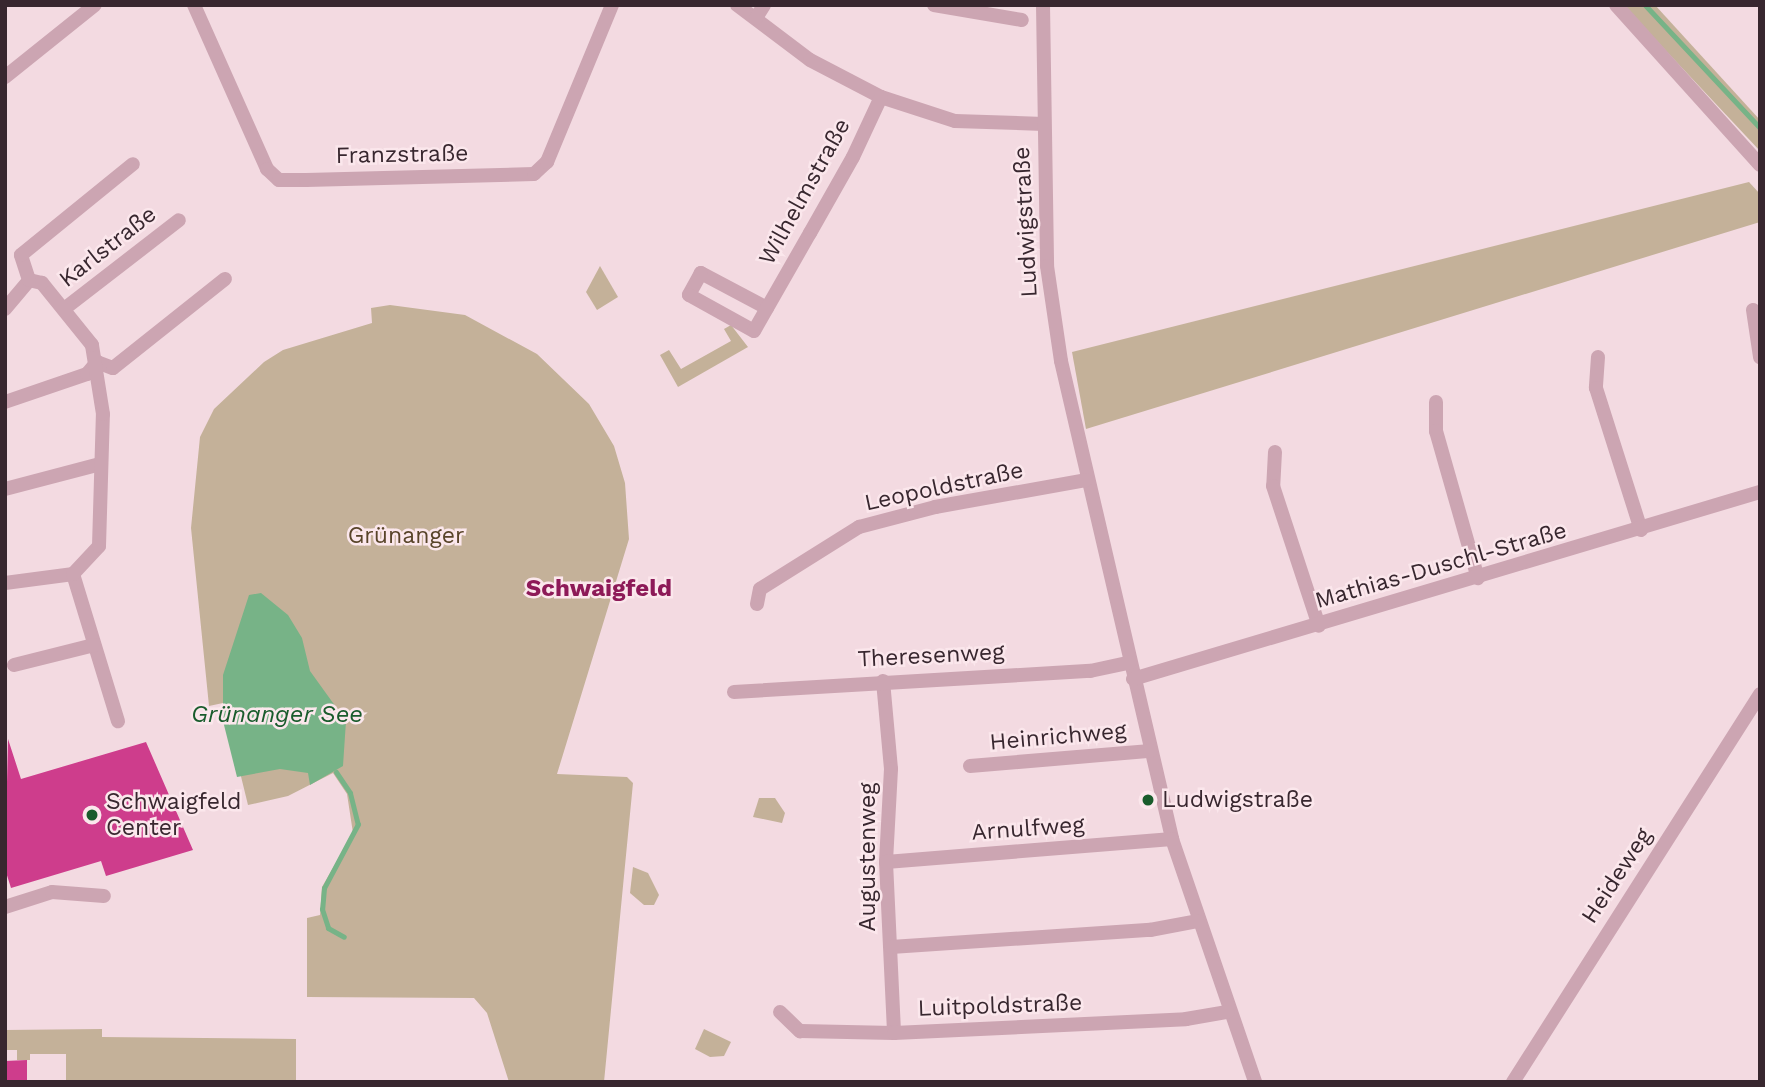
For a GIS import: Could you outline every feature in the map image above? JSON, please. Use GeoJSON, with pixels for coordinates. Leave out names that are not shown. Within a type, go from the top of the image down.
{"type":"FeatureCollection","features":[{"type":"Feature","properties":{"kind":"street"},"geometry":{"type":"LineString","coordinates":[[7,72],[95,5]]}},
{"type":"Feature","properties":{"kind":"street","name":"Franzstraße"},"geometry":{"type":"LineString","coordinates":[[194,5],[267,169],[279,180],[534,174],[547,162],[612,5]]}},
{"type":"Feature","properties":{"kind":"street"},"geometry":{"type":"LineString","coordinates":[[737,5],[810,60],[881,97],[955,121],[1044,124]]}},
{"type":"Feature","properties":{"kind":"street"},"geometry":{"type":"LineString","coordinates":[[756,18],[764,5]]}},
{"type":"Feature","properties":{"kind":"street"},"geometry":{"type":"LineString","coordinates":[[934,5],[1022,20]]}},
{"type":"Feature","properties":{"kind":"street","name":"Ludwigstraße"},"geometry":{"type":"LineString","coordinates":[[1043,5],[1047,266],[1086,480],[1172,839],[1227,1012],[1255,1082]]}},
{"type":"Feature","properties":{"kind":"street"},"geometry":{"type":"LineString","coordinates":[[1616,5],[1760,165]]}},
{"type":"Feature","properties":{"kind":"street","name":"Wilhelmstraße"},"geometry":{"type":"LineString","coordinates":[[767,308],[701,273],[689,295],[754,331],[767,308],[881,97]]}},
{"type":"Feature","properties":{"kind":"street","name":"Karlstraße"},"geometry":{"type":"LineString","coordinates":[[29,280],[21,255],[133,164]]}},
{"type":"Feature","properties":{"kind":"street","name":"Karlstraße"},"geometry":{"type":"LineString","coordinates":[[64,309],[179,220]]}},
{"type":"Feature","properties":{"kind":"street"},"geometry":{"type":"LineString","coordinates":[[97,362],[113,368],[225,279]]}},
{"type":"Feature","properties":{"kind":"street","name":"Karlstraße"},"geometry":{"type":"LineString","coordinates":[[5,309],[29,280]]}},
{"type":"Feature","properties":{"kind":"street","name":"Karlstraße"},"geometry":{"type":"LineString","coordinates":[[29,280],[42,283],[64,309],[92,345],[97,362]]}},
{"type":"Feature","properties":{"kind":"street"},"geometry":{"type":"LineString","coordinates":[[1753,310],[1760,357]]}},
{"type":"Feature","properties":{"kind":"street"},"geometry":{"type":"LineString","coordinates":[[1598,357],[1596,388],[1642,530]]}},
{"type":"Feature","properties":{"kind":"street"},"geometry":{"type":"LineString","coordinates":[[5,402],[87,374],[97,362]]}},
{"type":"Feature","properties":{"kind":"street"},"geometry":{"type":"LineString","coordinates":[[5,583],[73,574],[99,546],[103,414],[97,362]]}},
{"type":"Feature","properties":{"kind":"street"},"geometry":{"type":"LineString","coordinates":[[1436,402],[1436,431],[1478,578]]}},
{"type":"Feature","properties":{"kind":"street"},"geometry":{"type":"LineString","coordinates":[[1275,452],[1273,486],[1319,626]]}},
{"type":"Feature","properties":{"kind":"street"},"geometry":{"type":"LineString","coordinates":[[5,489],[100,464]]}},
{"type":"Feature","properties":{"kind":"street","name":"Leopoldstraße"},"geometry":{"type":"LineString","coordinates":[[757,604],[760,589],[859,527],[934,507],[1086,480]]}},
{"type":"Feature","properties":{"kind":"street","name":"Mathias-Duschl-Straße"},"geometry":{"type":"LineString","coordinates":[[1133,679],[1642,530],[1760,492]]}},
{"type":"Feature","properties":{"kind":"street"},"geometry":{"type":"LineString","coordinates":[[73,574],[118,722]]}},
{"type":"Feature","properties":{"kind":"street"},"geometry":{"type":"LineString","coordinates":[[14,665],[94,645]]}},
{"type":"Feature","properties":{"kind":"street","name":"Theresenweg"},"geometry":{"type":"LineString","coordinates":[[734,692],[883,681],[1090,671],[1129,663]]}},
{"type":"Feature","properties":{"kind":"street","name":"Augustenweg"},"geometry":{"type":"LineString","coordinates":[[883,681],[891,769],[886,862],[894,1033]]}},
{"type":"Feature","properties":{"kind":"street","name":"Heideweg"},"geometry":{"type":"LineString","coordinates":[[1513,1082],[1760,694]]}},
{"type":"Feature","properties":{"kind":"street","name":"Heinrichweg"},"geometry":{"type":"LineString","coordinates":[[970,766],[1150,751]]}},
{"type":"Feature","properties":{"kind":"street","name":"Arnulfweg"},"geometry":{"type":"LineString","coordinates":[[886,862],[1172,839]]}},
{"type":"Feature","properties":{"kind":"street"},"geometry":{"type":"LineString","coordinates":[[5,907],[51,892],[104,896]]}},
{"type":"Feature","properties":{"kind":"street"},"geometry":{"type":"LineString","coordinates":[[891,947],[1150,930],[1197,921]]}},
{"type":"Feature","properties":{"kind":"street","name":"Luitpoldstraße"},"geometry":{"type":"LineString","coordinates":[[780,1013],[800,1031],[894,1033],[1186,1019],[1227,1012]]}},
{"type":"Feature","properties":{"kind":"green space"},"geometry":{"type":"Polygon","coordinates":[[[1623,5],[1655,5],[1760,120],[1760,151],[1623,5]]]}},
{"type":"Feature","properties":{"kind":"green space"},"geometry":{"type":"Polygon","coordinates":[[[1749,182],[1760,194],[1760,222],[1086,429],[1072,352],[1749,182]]]}},
{"type":"Feature","properties":{"kind":"green space"},"geometry":{"type":"Polygon","coordinates":[[[600,266],[618,297],[597,310],[586,292],[600,266]]]}},
{"type":"Feature","properties":{"kind":"green space","name":"Grünanger"},"geometry":{"type":"Polygon","coordinates":[[[390,305],[465,315],[537,354],[589,404],[614,446],[625,483],[629,539],[557,774],[627,777],[633,783],[604,1082],[509,1082],[487,1013],[474,998],[307,997],[307,918],[320,915],[322,887],[353,833],[347,794],[333,773],[288,796],[248,805],[223,703],[209,706],[191,528],[200,437],[214,409],[264,362],[283,350],[372,323],[371,308],[390,305]]]}},
{"type":"Feature","properties":{"kind":"green space"},"geometry":{"type":"Polygon","coordinates":[[[731,325],[748,347],[678,387],[660,355],[669,350],[681,369],[731,341],[724,329],[731,325]]]}},
{"type":"Feature","properties":{"kind":"green space"},"geometry":{"type":"Polygon","coordinates":[[[759,798],[775,798],[785,813],[782,823],[753,817],[759,798]]]}},
{"type":"Feature","properties":{"kind":"green space"},"geometry":{"type":"Polygon","coordinates":[[[633,867],[648,873],[659,895],[654,905],[644,905],[630,893],[633,867]]]}},
{"type":"Feature","properties":{"kind":"green space"},"geometry":{"type":"Polygon","coordinates":[[[102,1029],[102,1037],[296,1039],[296,1082],[66,1082],[66,1054],[30,1054],[30,1060],[17,1060],[17,1050],[5,1050],[5,1030],[102,1029]]]}},
{"type":"Feature","properties":{"kind":"green space"},"geometry":{"type":"Polygon","coordinates":[[[704,1029],[731,1042],[724,1056],[710,1057],[695,1049],[704,1029]]]}},
{"type":"Feature","properties":{"kind":"water","name":"Grünanger See"},"geometry":{"type":"Polygon","coordinates":[[[261,593],[288,615],[302,638],[310,671],[346,721],[343,766],[310,785],[308,773],[280,769],[237,777],[223,721],[223,675],[249,595],[261,593]]]}},
{"type":"Feature","properties":{"kind":"building","name":"Schwaigfeld Center"},"geometry":{"type":"Polygon","coordinates":[[[8,739],[21,779],[146,742],[193,850],[106,876],[101,861],[11,888],[5,869],[8,739]]]}},
{"type":"Feature","properties":{"kind":"building"},"geometry":{"type":"Polygon","coordinates":[[[27,1060],[27,1082],[5,1082],[5,1061],[27,1060]]]}},
{"type":"Feature","properties":{"kind":"waterway"},"geometry":{"type":"LineString","coordinates":[[1645,5],[1760,128]]}},
{"type":"Feature","properties":{"kind":"waterway"},"geometry":{"type":"LineString","coordinates":[[336,772],[350,793],[358,824],[324,888],[322,909],[328,928],[344,937]]}},
{"type":"Feature","properties":{"kind":"place","name":"Ludwigstraße"},"geometry":{"type":"Point","coordinates":[1148,800]}},
{"type":"Feature","properties":{"kind":"place","name":"Schwaigfeld Center"},"geometry":{"type":"Point","coordinates":[92,815]}},
{"type":"Feature","properties":{"kind":"district","name":"Schwaigfeld"},"geometry":{"type":"Point","coordinates":[599,589]}}]}
